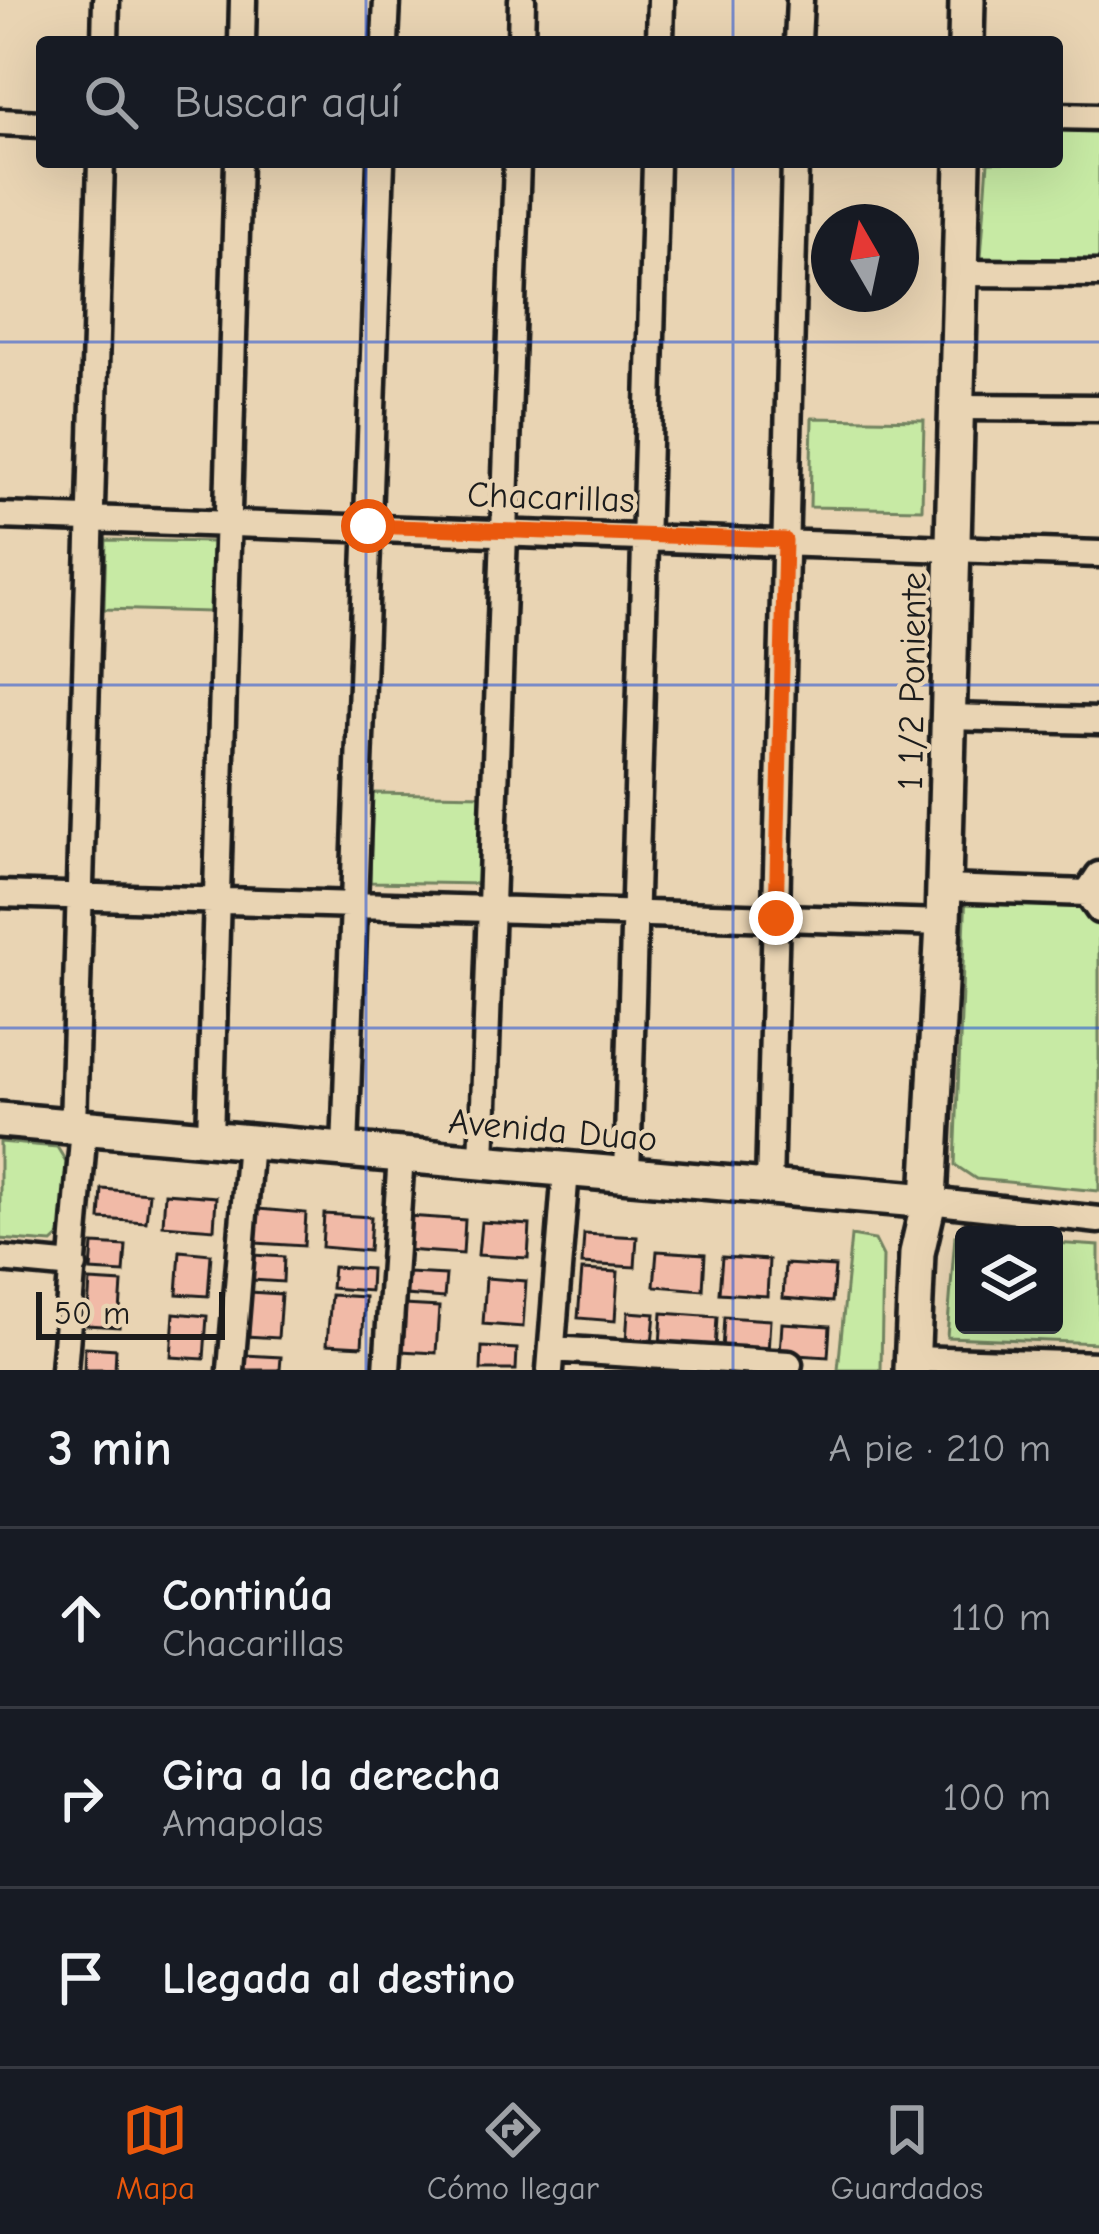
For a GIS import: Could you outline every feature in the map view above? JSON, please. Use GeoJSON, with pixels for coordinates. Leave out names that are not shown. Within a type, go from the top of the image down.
{"type":"FeatureCollection","features":[{"type":"Feature","properties":{"kind":"street"},"geometry":{"type":"LineString","coordinates":[[105,36],[106,0]]}},
{"type":"Feature","properties":{"kind":"street"},"geometry":{"type":"LineString","coordinates":[[242,36],[243,0]]}},
{"type":"Feature","properties":{"kind":"street"},"geometry":{"type":"LineString","coordinates":[[385,36],[387,0]]}},
{"type":"Feature","properties":{"kind":"street"},"geometry":{"type":"LineString","coordinates":[[521,36],[522,0]]}},
{"type":"Feature","properties":{"kind":"street"},"geometry":{"type":"LineString","coordinates":[[660,36],[661,0]]}},
{"type":"Feature","properties":{"kind":"street"},"geometry":{"type":"LineString","coordinates":[[799,36],[800,0]]}},
{"type":"Feature","properties":{"kind":"street"},"geometry":{"type":"LineString","coordinates":[[966,36],[967,0]]}},
{"type":"Feature","properties":{"kind":"street"},"geometry":{"type":"LineString","coordinates":[[1063,116],[1099,117]]}},
{"type":"Feature","properties":{"kind":"street"},"geometry":{"type":"LineString","coordinates":[[0,122],[36,124]]}},
{"type":"Feature","properties":{"kind":"street"},"geometry":{"type":"LineString","coordinates":[[64,1370],[79,1126],[80,896],[101,168]]}},
{"type":"Feature","properties":{"kind":"street"},"geometry":{"type":"LineString","coordinates":[[210,1138],[238,168]]}},
{"type":"Feature","properties":{"kind":"street"},"geometry":{"type":"LineString","coordinates":[[345,1150],[381,168]]}},
{"type":"Feature","properties":{"kind":"street"},"geometry":{"type":"LineString","coordinates":[[482,1162],[517,168]]}},
{"type":"Feature","properties":{"kind":"street"},"geometry":{"type":"LineString","coordinates":[[627,1175],[656,168]]}},
{"type":"Feature","properties":{"kind":"street"},"geometry":{"type":"LineString","coordinates":[[769,1187],[795,168]]}},
{"type":"Feature","properties":{"kind":"street","name":"1 1/2 Poniente"},"geometry":{"type":"LineString","coordinates":[[912,1365],[917,1252],[929,1202],[944,923],[963,168]]}},
{"type":"Feature","properties":{"kind":"street"},"geometry":{"type":"LineString","coordinates":[[960,273],[1099,274]]}},
{"type":"Feature","properties":{"kind":"street"},"geometry":{"type":"LineString","coordinates":[[957,407],[1099,408]]}},
{"type":"Feature","properties":{"kind":"street","name":"Chacarillas"},"geometry":{"type":"LineString","coordinates":[[0,516],[1099,554]]}},
{"type":"Feature","properties":{"kind":"street"},"geometry":{"type":"LineString","coordinates":[[949,717],[1099,721]]}},
{"type":"Feature","properties":{"kind":"street"},"geometry":{"type":"LineString","coordinates":[[944,887],[1095,892]]}},
{"type":"Feature","properties":{"kind":"street"},"geometry":{"type":"LineString","coordinates":[[0,894],[944,923]]}},
{"type":"Feature","properties":{"kind":"street","name":"Avenida Duao"},"geometry":{"type":"LineString","coordinates":[[0,1120],[1099,1220]]}},
{"type":"Feature","properties":{"kind":"street"},"geometry":{"type":"LineString","coordinates":[[231,1370],[250,1142]]}},
{"type":"Feature","properties":{"kind":"street"},"geometry":{"type":"LineString","coordinates":[[387,1370],[401,1155]]}},
{"type":"Feature","properties":{"kind":"street"},"geometry":{"type":"LineString","coordinates":[[566,1170],[551,1359],[789,1364]]}},
{"type":"Feature","properties":{"kind":"street"},"geometry":{"type":"LineString","coordinates":[[0,1259],[74,1266]]}},
{"type":"Feature","properties":{"kind":"street"},"geometry":{"type":"LineString","coordinates":[[912,1365],[1099,1365]]}},
{"type":"Feature","properties":{"kind":"green space"},"geometry":{"type":"Polygon","coordinates":[[[1063,130],[1099,131],[1099,260],[981,258],[988,168],[1063,168],[1063,130]]]}},
{"type":"Feature","properties":{"kind":"green space"},"geometry":{"type":"Polygon","coordinates":[[[812,418],[924,420],[922,509],[810,507],[812,418]]]}},
{"type":"Feature","properties":{"kind":"green space"},"geometry":{"type":"Polygon","coordinates":[[[106,540],[212,542],[210,612],[104,609],[106,540]]]}},
{"type":"Feature","properties":{"kind":"green space"},"geometry":{"type":"Polygon","coordinates":[[[372,793],[484,795],[482,884],[370,882],[372,793]]]}},
{"type":"Feature","properties":{"kind":"green space"},"geometry":{"type":"Polygon","coordinates":[[[966,890],[1085,899],[1099,910],[1099,1191],[976,1179],[955,1165],[966,890]]]}},
{"type":"Feature","properties":{"kind":"green space"},"geometry":{"type":"Polygon","coordinates":[[[0,1142],[57,1147],[70,1168],[65,1231],[52,1243],[0,1239],[0,1142]]]}},
{"type":"Feature","properties":{"kind":"green space"},"geometry":{"type":"Polygon","coordinates":[[[851,1236],[875,1240],[883,1256],[881,1370],[838,1370],[851,1236]]]}},
{"type":"Feature","properties":{"kind":"green space"},"geometry":{"type":"Polygon","coordinates":[[[955,1236],[955,1334],[1063,1334],[1063,1244],[1099,1246],[1099,1343],[947,1337],[955,1236]]]}},
{"type":"Feature","properties":{"kind":"building"},"geometry":{"type":"Polygon","coordinates":[[[102,1189],[149,1193],[146,1222],[100,1219],[102,1189]]]}},
{"type":"Feature","properties":{"kind":"building"},"geometry":{"type":"Polygon","coordinates":[[[165,1193],[216,1197],[214,1229],[163,1225],[165,1193]]]}},
{"type":"Feature","properties":{"kind":"building"},"geometry":{"type":"Polygon","coordinates":[[[258,1209],[306,1213],[304,1246],[256,1243],[258,1209]]]}},
{"type":"Feature","properties":{"kind":"building"},"geometry":{"type":"Polygon","coordinates":[[[324,1214],[371,1217],[369,1251],[322,1247],[324,1214]]]}},
{"type":"Feature","properties":{"kind":"building"},"geometry":{"type":"Polygon","coordinates":[[[407,1216],[465,1220],[463,1254],[405,1250],[407,1216]]]}},
{"type":"Feature","properties":{"kind":"building"},"geometry":{"type":"Polygon","coordinates":[[[481,1222],[530,1225],[528,1258],[478,1255],[481,1222]]]}},
{"type":"Feature","properties":{"kind":"building"},"geometry":{"type":"Polygon","coordinates":[[[584,1234],[637,1237],[635,1267],[582,1264],[584,1234]]]}},
{"type":"Feature","properties":{"kind":"building"},"geometry":{"type":"Polygon","coordinates":[[[93,1244],[126,1246],[124,1273],[91,1271],[93,1244]]]}},
{"type":"Feature","properties":{"kind":"building"},"geometry":{"type":"Polygon","coordinates":[[[180,1251],[211,1254],[208,1296],[177,1294],[180,1251]]]}},
{"type":"Feature","properties":{"kind":"building"},"geometry":{"type":"Polygon","coordinates":[[[657,1251],[705,1254],[703,1290],[654,1286],[657,1251]]]}},
{"type":"Feature","properties":{"kind":"building"},"geometry":{"type":"Polygon","coordinates":[[[253,1255],[284,1257],[283,1282],[252,1280],[253,1255]]]}},
{"type":"Feature","properties":{"kind":"building"},"geometry":{"type":"Polygon","coordinates":[[[722,1257],[769,1260],[767,1296],[719,1293],[722,1257]]]}},
{"type":"Feature","properties":{"kind":"building"},"geometry":{"type":"Polygon","coordinates":[[[785,1264],[835,1267],[832,1302],[783,1298],[785,1264]]]}},
{"type":"Feature","properties":{"kind":"building"},"geometry":{"type":"Polygon","coordinates":[[[333,1267],[371,1269],[370,1291],[331,1288],[333,1267]]]}},
{"type":"Feature","properties":{"kind":"building"},"geometry":{"type":"Polygon","coordinates":[[[582,1270],[618,1272],[615,1321],[578,1318],[582,1270]]]}},
{"type":"Feature","properties":{"kind":"building"},"geometry":{"type":"Polygon","coordinates":[[[408,1273],[446,1275],[444,1298],[406,1295],[408,1273]]]}},
{"type":"Feature","properties":{"kind":"building"},"geometry":{"type":"Polygon","coordinates":[[[486,1278],[526,1281],[523,1327],[483,1324],[486,1278]]]}},
{"type":"Feature","properties":{"kind":"building"},"geometry":{"type":"Polygon","coordinates":[[[90,1281],[122,1283],[119,1327],[87,1325],[90,1281]]]}},
{"type":"Feature","properties":{"kind":"building"},"geometry":{"type":"Polygon","coordinates":[[[249,1292],[281,1294],[278,1338],[246,1336],[249,1292]]]}},
{"type":"Feature","properties":{"kind":"building"},"geometry":{"type":"Polygon","coordinates":[[[331,1295],[365,1297],[362,1346],[327,1344],[331,1295]]]}},
{"type":"Feature","properties":{"kind":"building"},"geometry":{"type":"Polygon","coordinates":[[[404,1305],[439,1307],[436,1353],[401,1351],[404,1305]]]}},
{"type":"Feature","properties":{"kind":"building"},"geometry":{"type":"Polygon","coordinates":[[[628,1312],[655,1314],[652,1344],[626,1342],[628,1312]]]}},
{"type":"Feature","properties":{"kind":"building"},"geometry":{"type":"Polygon","coordinates":[[[174,1313],[207,1316],[204,1359],[171,1357],[174,1313]]]}},
{"type":"Feature","properties":{"kind":"building"},"geometry":{"type":"Polygon","coordinates":[[[662,1313],[717,1317],[715,1350],[660,1346],[662,1313]]]}},
{"type":"Feature","properties":{"kind":"building"},"geometry":{"type":"Polygon","coordinates":[[[724,1317],[770,1320],[768,1353],[722,1350],[724,1317]]]}},
{"type":"Feature","properties":{"kind":"building"},"geometry":{"type":"Polygon","coordinates":[[[782,1323],[830,1326],[828,1357],[780,1354],[782,1323]]]}},
{"type":"Feature","properties":{"kind":"building"},"geometry":{"type":"Polygon","coordinates":[[[85,1347],[116,1349],[115,1370],[84,1370],[85,1347]]]}},
{"type":"Feature","properties":{"kind":"building"},"geometry":{"type":"Polygon","coordinates":[[[482,1347],[517,1349],[516,1370],[481,1370],[482,1347]]]}},
{"type":"Feature","properties":{"kind":"building"},"geometry":{"type":"Polygon","coordinates":[[[244,1355],[281,1357],[280,1370],[243,1370],[244,1355]]]}},
{"type":"Feature","properties":{"kind":"route"},"geometry":{"type":"LineString","coordinates":[[368,526],[785,540],[776,918]]}}]}
